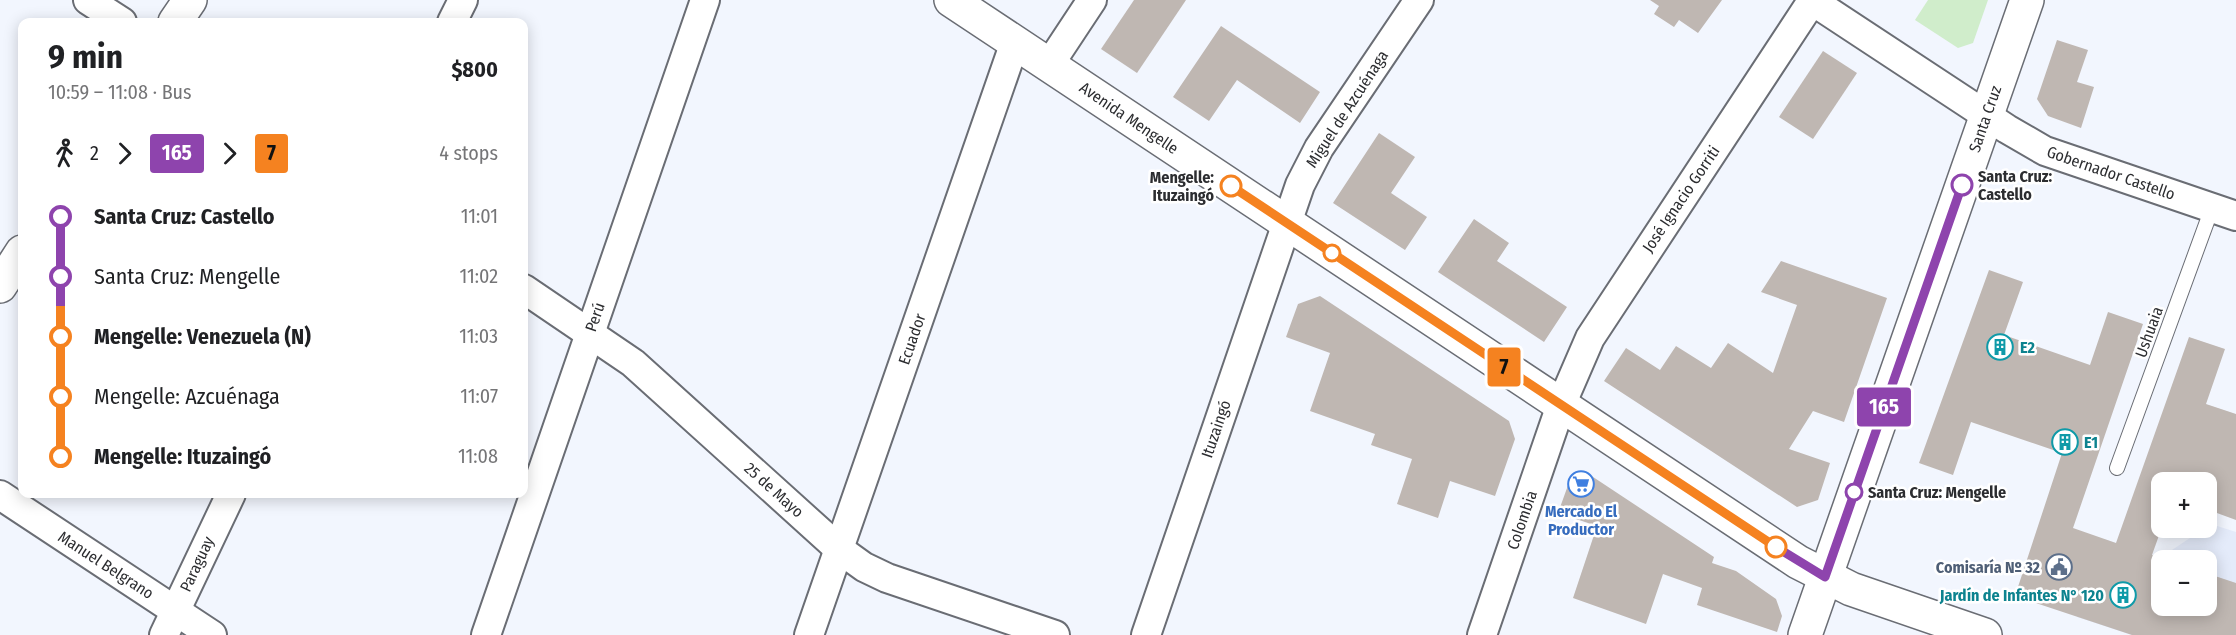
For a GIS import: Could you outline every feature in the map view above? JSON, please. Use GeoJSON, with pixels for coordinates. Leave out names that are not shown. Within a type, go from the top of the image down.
{"type":"FeatureCollection","features":[{"type":"Feature","properties":{"kind":"main road"},"geometry":{"type":"LineString","coordinates":[[178,18],[190,0]]}},
{"type":"Feature","properties":{"kind":"main road","name":"Avenida Mengelle"},"geometry":{"type":"LineString","coordinates":[[951,0],[1561,405],[1825,577],[1860,593],[1985,635]]}},
{"type":"Feature","properties":{"kind":"main road","name":"Santa Cruz"},"geometry":{"type":"LineString","coordinates":[[1805,635],[2026,0]]}},
{"type":"Feature","properties":{"kind":"main road"},"geometry":{"type":"LineString","coordinates":[[0,286],[18,258]]}},
{"type":"Feature","properties":{"kind":"street"},"geometry":{"type":"LineString","coordinates":[[88,0],[116,18]]}},
{"type":"Feature","properties":{"kind":"street"},"geometry":{"type":"LineString","coordinates":[[454,18],[463,0]]}},
{"type":"Feature","properties":{"kind":"street","name":"Perú"},"geometry":{"type":"LineString","coordinates":[[486,635],[705,0]]}},
{"type":"Feature","properties":{"kind":"street"},"geometry":{"type":"LineString","coordinates":[[1049,65],[1092,0]]}},
{"type":"Feature","properties":{"kind":"street","name":"Miguel de Azcuénaga"},"geometry":{"type":"LineString","coordinates":[[1287,223],[1300,185],[1319,148],[1419,0]]}},
{"type":"Feature","properties":{"kind":"street","name":"Gobernador Castello"},"geometry":{"type":"LineString","coordinates":[[1812,0],[2025,141],[2060,157],[2224,212]]}},
{"type":"Feature","properties":{"kind":"street","name":"José Ignacio Gorriti"},"geometry":{"type":"LineString","coordinates":[[1561,405],[1575,369],[1599,323],[1812,0]]}},
{"type":"Feature","properties":{"kind":"street","name":"Ecuador"},"geometry":{"type":"LineString","coordinates":[[809,635],[1015,42]]}},
{"type":"Feature","properties":{"kind":"street","name":"Ituzaingó"},"geometry":{"type":"LineString","coordinates":[[1146,635],[1287,223]]}},
{"type":"Feature","properties":{"kind":"street","name":"25 de Mayo"},"geometry":{"type":"LineString","coordinates":[[528,292],[590,333],[654,381],[839,549],[864,567],[887,578],[1055,635]]}},
{"type":"Feature","properties":{"kind":"street","name":"Colombia"},"geometry":{"type":"LineString","coordinates":[[1482,635],[1561,405]]}},
{"type":"Feature","properties":{"kind":"street","name":"Manuel Belgrano"},"geometry":{"type":"LineString","coordinates":[[0,495],[170,623],[212,635]]}},
{"type":"Feature","properties":{"kind":"street","name":"Paraguay"},"geometry":{"type":"LineString","coordinates":[[170,623],[229,498]]}},
{"type":"Feature","properties":{"kind":"lane","name":"Ushuaia"},"geometry":{"type":"LineString","coordinates":[[2117,468],[2224,212]]}},
{"type":"Feature","properties":{"kind":"shaded area","name":"Jardín de Infantes N° 120"},"geometry":{"type":"Polygon","coordinates":[[[2217,526],[2236,532],[2236,635],[2132,635],[2077,617],[2104,539],[2151,555],[2151,616],[2217,616],[2217,550],[2172,550],[2190,538],[2217,538],[2217,526]]]}},
{"type":"Feature","properties":{"kind":"green space"},"geometry":{"type":"Polygon","coordinates":[[[1928,0],[1988,0],[1973,43],[1958,48],[1915,20],[1928,0]]]}},
{"type":"Feature","properties":{"kind":"building"},"geometry":{"type":"Polygon","coordinates":[[[1134,0],[1186,0],[1137,73],[1101,49],[1134,0]]]}},
{"type":"Feature","properties":{"kind":"building"},"geometry":{"type":"Polygon","coordinates":[[[1650,0],[1722,0],[1698,33],[1679,20],[1674,27],[1654,14],[1659,6],[1650,0]]]}},
{"type":"Feature","properties":{"kind":"building"},"geometry":{"type":"Polygon","coordinates":[[[1221,26],[1320,92],[1300,123],[1237,80],[1209,121],[1173,97],[1221,26]]]}},
{"type":"Feature","properties":{"kind":"building"},"geometry":{"type":"Polygon","coordinates":[[[2057,40],[2088,50],[2077,82],[2094,87],[2081,128],[2048,116],[2037,99],[2057,40]]]}},
{"type":"Feature","properties":{"kind":"building"},"geometry":{"type":"Polygon","coordinates":[[[1823,51],[1857,73],[1813,139],[1779,117],[1823,51]]]}},
{"type":"Feature","properties":{"kind":"building"},"geometry":{"type":"Polygon","coordinates":[[[1379,133],[1415,157],[1391,193],[1427,217],[1405,250],[1333,203],[1379,133]]]}},
{"type":"Feature","properties":{"kind":"building"},"geometry":{"type":"Polygon","coordinates":[[[1474,219],[1509,243],[1497,261],[1567,307],[1544,342],[1438,272],[1474,219]]]}},
{"type":"Feature","properties":{"kind":"building"},"geometry":{"type":"Polygon","coordinates":[[[1781,261],[1887,298],[1844,422],[1813,411],[1789,449],[1830,463],[1818,500],[1797,507],[1604,381],[1626,348],[1660,370],[1676,346],[1711,368],[1728,343],[1773,373],[1797,305],[1761,292],[1781,261]]]}},
{"type":"Feature","properties":{"kind":"building"},"geometry":{"type":"Polygon","coordinates":[[[1989,270],[2023,282],[2004,335],[2090,365],[2108,312],[2143,324],[2073,528],[2116,543],[2189,337],[2225,349],[2206,404],[2236,414],[2236,520],[2217,513],[2217,472],[2151,472],[2151,538],[2158,538],[2154,550],[2151,550],[2151,616],[2217,616],[2217,577],[2236,583],[2236,635],[2132,635],[2015,596],[2062,453],[1971,422],[1953,475],[1919,463],[1989,270]]]}},
{"type":"Feature","properties":{"kind":"building"},"geometry":{"type":"Polygon","coordinates":[[[1320,296],[1509,421],[1515,439],[1495,496],[1450,481],[1438,518],[1397,504],[1412,459],[1371,445],[1375,434],[1310,411],[1330,353],[1286,337],[1298,304],[1320,296]]]}},
{"type":"Feature","properties":{"kind":"building"},"geometry":{"type":"Polygon","coordinates":[[[1584,471],[1714,557],[1712,563],[1736,571],[1776,599],[1782,616],[1777,632],[1697,605],[1702,588],[1663,574],[1646,624],[1573,598],[1597,526],[1558,513],[1571,477],[1584,471]]]}},
{"type":"Feature","properties":{"kind":"bus line","name":"165"},"geometry":{"type":"LineString","coordinates":[[1776,547],[1825,577],[1962,185]]}},
{"type":"Feature","properties":{"kind":"bus line","name":"7"},"geometry":{"type":"LineString","coordinates":[[1231,186],[1776,547]]}},
{"type":"Feature","properties":{"kind":"place","name":"Santa Cruz: Castello"},"geometry":{"type":"Point","coordinates":[1962,185]}},
{"type":"Feature","properties":{"kind":"place","name":"Mengelle: Ituzaingó"},"geometry":{"type":"Point","coordinates":[1231,186]}},
{"type":"Feature","properties":{"kind":"place","name":"E2"},"geometry":{"type":"Point","coordinates":[2000,347]}},
{"type":"Feature","properties":{"kind":"place","name":"E1"},"geometry":{"type":"Point","coordinates":[2065,442]}},
{"type":"Feature","properties":{"kind":"place","name":"Mercado El Productor"},"geometry":{"type":"Point","coordinates":[1581,484]}},
{"type":"Feature","properties":{"kind":"place","name":"Santa Cruz: Mengelle"},"geometry":{"type":"Point","coordinates":[1854,492]}},
{"type":"Feature","properties":{"kind":"place","name":"Comisaría Nº 32"},"geometry":{"type":"Point","coordinates":[2059,567]}},
{"type":"Feature","properties":{"kind":"place","name":"Jardín de Infantes N° 120"},"geometry":{"type":"Point","coordinates":[2123,595]}}]}
